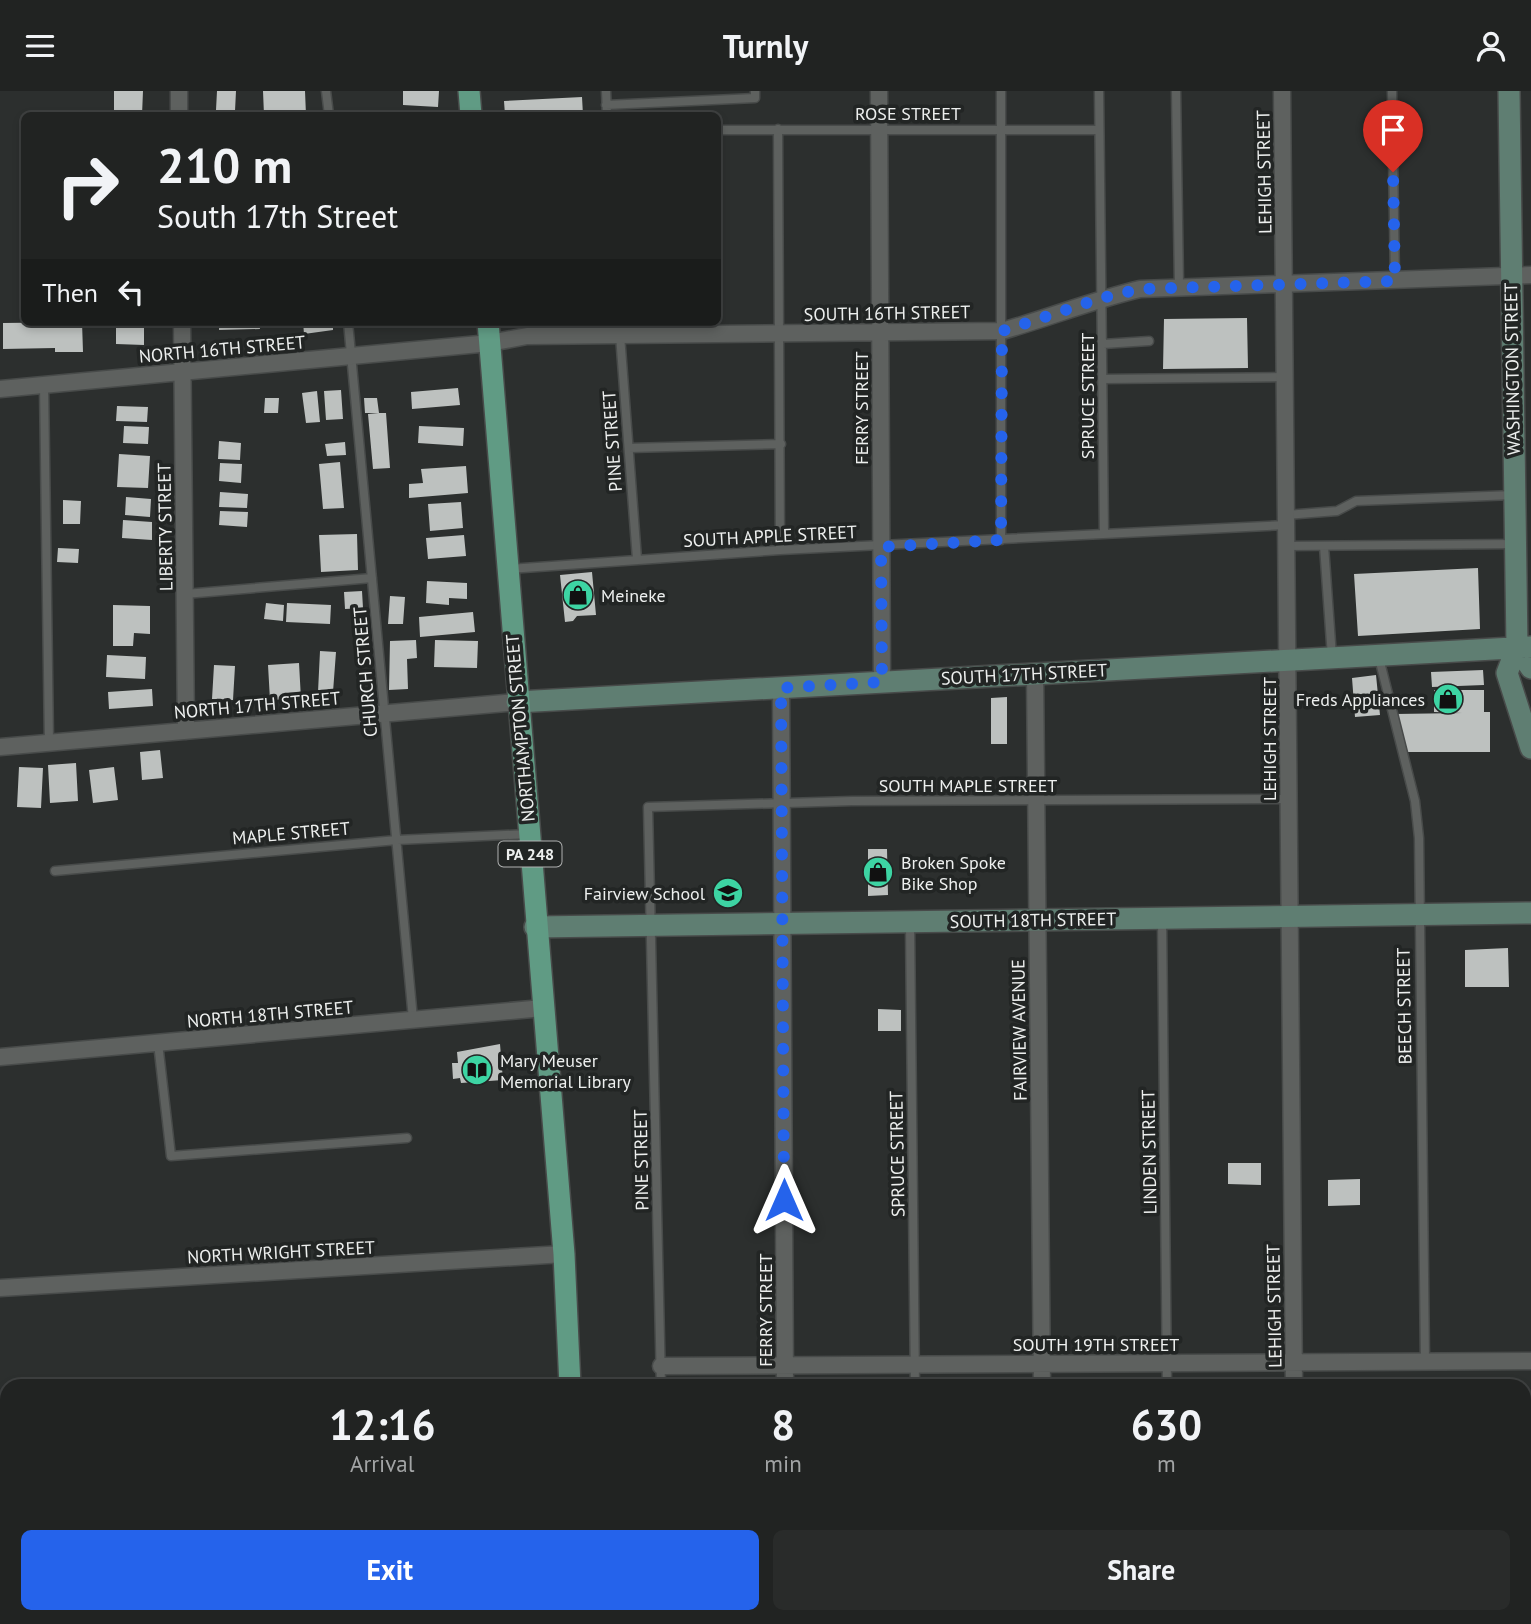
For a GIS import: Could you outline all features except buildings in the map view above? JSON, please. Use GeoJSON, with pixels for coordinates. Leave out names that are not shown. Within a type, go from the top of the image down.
{"type":"FeatureCollection","features":[{"type":"Feature","properties":{"kind":"main road"},"geometry":{"type":"LineString","coordinates":[[469,91],[471,112]]}},
{"type":"Feature","properties":{"kind":"main road","name":"NORTHAMPTON STREET"},"geometry":{"type":"LineString","coordinates":[[489,332],[506,569],[564,1254],[570,1379]]}},
{"type":"Feature","properties":{"kind":"street"},"geometry":{"type":"LineString","coordinates":[[179,91],[179,112]]}},
{"type":"Feature","properties":{"kind":"street","name":"FERRY STREET"},"geometry":{"type":"LineString","coordinates":[[879,91],[882,682]]}},
{"type":"Feature","properties":{"kind":"street","name":"LEHIGH STREET"},"geometry":{"type":"LineString","coordinates":[[1282,91],[1294,1379]]}},
{"type":"Feature","properties":{"kind":"street","name":"WASHINGTON STREET"},"geometry":{"type":"LineString","coordinates":[[1509,91],[1521,276],[1514,495],[1515,544],[1524,647],[1507,673],[1531,748]]}},
{"type":"Feature","properties":{"kind":"street","name":"SOUTH 16TH STREET"},"geometry":{"type":"LineString","coordinates":[[489,332],[527,335],[620,328],[780,333],[1002,331],[1102,298],[1140,289],[1521,276]]}},
{"type":"Feature","properties":{"kind":"street","name":"LIBERTY STREET"},"geometry":{"type":"LineString","coordinates":[[182,326],[186,731]]}},
{"type":"Feature","properties":{"kind":"street","name":"NORTH 16TH STREET"},"geometry":{"type":"LineString","coordinates":[[0,389],[351,356],[489,332]]}},
{"type":"Feature","properties":{"kind":"street"},"geometry":{"type":"LineString","coordinates":[[1524,647],[1531,668]]}},
{"type":"Feature","properties":{"kind":"street","name":"SOUTH 17TH STREET"},"geometry":{"type":"LineString","coordinates":[[517,702],[1524,647]]}},
{"type":"Feature","properties":{"kind":"street","name":"FAIRVIEW AVENUE"},"geometry":{"type":"LineString","coordinates":[[1035,674],[1042,1379]]}},
{"type":"Feature","properties":{"kind":"street","name":"FERRY STREET"},"geometry":{"type":"LineString","coordinates":[[781,688],[785,1379]]}},
{"type":"Feature","properties":{"kind":"street","name":"NORTH 17TH STREET"},"geometry":{"type":"LineString","coordinates":[[0,747],[517,702]]}},
{"type":"Feature","properties":{"kind":"street","name":"SOUTH 18TH STREET"},"geometry":{"type":"LineString","coordinates":[[536,927],[1531,913]]}},
{"type":"Feature","properties":{"kind":"street","name":"NORTH 18TH STREET"},"geometry":{"type":"LineString","coordinates":[[0,1057],[543,1008]]}},
{"type":"Feature","properties":{"kind":"street","name":"NORTH WRIGHT STREET"},"geometry":{"type":"LineString","coordinates":[[0,1288],[564,1254]]}},
{"type":"Feature","properties":{"kind":"street","name":"SOUTH 19TH STREET"},"geometry":{"type":"LineString","coordinates":[[661,1366],[1531,1361]]}},
{"type":"Feature","properties":{"kind":"lane"},"geometry":{"type":"LineString","coordinates":[[326,91],[329,112]]}},
{"type":"Feature","properties":{"kind":"lane"},"geometry":{"type":"LineString","coordinates":[[606,91],[607,112]]}},
{"type":"Feature","properties":{"kind":"lane"},"geometry":{"type":"LineString","coordinates":[[606,105],[755,97],[755,91]]}},
{"type":"Feature","properties":{"kind":"lane"},"geometry":{"type":"LineString","coordinates":[[1001,91],[1001,540]]}},
{"type":"Feature","properties":{"kind":"lane","name":"SPRUCE STREET"},"geometry":{"type":"LineString","coordinates":[[1099,91],[1104,534]]}},
{"type":"Feature","properties":{"kind":"lane"},"geometry":{"type":"LineString","coordinates":[[1177,91],[1179,286]]}},
{"type":"Feature","properties":{"kind":"lane"},"geometry":{"type":"LineString","coordinates":[[1392,91],[1395,281]]}},
{"type":"Feature","properties":{"kind":"lane"},"geometry":{"type":"LineString","coordinates":[[778,129],[780,550]]}},
{"type":"Feature","properties":{"kind":"lane","name":"ROSE STREET"},"geometry":{"type":"LineString","coordinates":[[721,130],[1099,130]]}},
{"type":"Feature","properties":{"kind":"lane","name":"CHURCH STREET"},"geometry":{"type":"LineString","coordinates":[[348,326],[413,1020]]}},
{"type":"Feature","properties":{"kind":"lane","name":"PINE STREET"},"geometry":{"type":"LineString","coordinates":[[620,328],[637,559]]}},
{"type":"Feature","properties":{"kind":"lane"},"geometry":{"type":"LineString","coordinates":[[1103,344],[1149,341]]}},
{"type":"Feature","properties":{"kind":"lane"},"geometry":{"type":"LineString","coordinates":[[1103,379],[1285,377]]}},
{"type":"Feature","properties":{"kind":"lane"},"geometry":{"type":"LineString","coordinates":[[44,384],[49,743]]}},
{"type":"Feature","properties":{"kind":"lane"},"geometry":{"type":"LineString","coordinates":[[629,448],[781,444]]}},
{"type":"Feature","properties":{"kind":"lane","name":"SOUTH APPLE STREET"},"geometry":{"type":"LineString","coordinates":[[506,569],[780,550],[1104,534],[1286,520],[1337,511],[1356,501],[1514,495]]}},
{"type":"Feature","properties":{"kind":"lane"},"geometry":{"type":"LineString","coordinates":[[1287,547],[1515,544]]}},
{"type":"Feature","properties":{"kind":"lane"},"geometry":{"type":"LineString","coordinates":[[1324,546],[1332,657]]}},
{"type":"Feature","properties":{"kind":"lane"},"geometry":{"type":"LineString","coordinates":[[185,594],[372,579]]}},
{"type":"Feature","properties":{"kind":"lane","name":"BEECH STREET"},"geometry":{"type":"LineString","coordinates":[[1378,655],[1415,801],[1420,914],[1425,1362]]}},
{"type":"Feature","properties":{"kind":"lane","name":"SOUTH MAPLE STREET"},"geometry":{"type":"LineString","coordinates":[[648,807],[781,803],[1288,799]]}},
{"type":"Feature","properties":{"kind":"lane","name":"PINE STREET"},"geometry":{"type":"LineString","coordinates":[[648,807],[661,1379]]}},
{"type":"Feature","properties":{"kind":"lane","name":"MAPLE STREET"},"geometry":{"type":"LineString","coordinates":[[55,871],[397,840],[529,834]]}},
{"type":"Feature","properties":{"kind":"lane","name":"LINDEN STREET"},"geometry":{"type":"LineString","coordinates":[[1162,918],[1167,1379]]}},
{"type":"Feature","properties":{"kind":"lane","name":"SPRUCE STREET"},"geometry":{"type":"LineString","coordinates":[[910,922],[915,1379]]}},
{"type":"Feature","properties":{"kind":"lane"},"geometry":{"type":"LineString","coordinates":[[158,1043],[171,1156],[407,1138]]}},
{"type":"Feature","properties":{"kind":"place","name":"Meineke"},"geometry":{"type":"Point","coordinates":[578,595]}},
{"type":"Feature","properties":{"kind":"place","name":"Freds Appliances"},"geometry":{"type":"Point","coordinates":[1448,699]}},
{"type":"Feature","properties":{"kind":"place","name":"Broken Spoke Bike Shop"},"geometry":{"type":"Point","coordinates":[878,872]}},
{"type":"Feature","properties":{"kind":"place","name":"Fairview School"},"geometry":{"type":"Point","coordinates":[728,893]}},
{"type":"Feature","properties":{"kind":"place","name":"Mary Meuser Memorial Library"},"geometry":{"type":"Point","coordinates":[477,1070]}},
{"type":"Feature","properties":{"kind":"route"},"geometry":{"type":"LineString","coordinates":[[784,1200],[781,688],[882,682],[881,547],[1001,540],[1002,331],[1102,298],[1140,289],[1395,281],[1393,172]]}}]}
